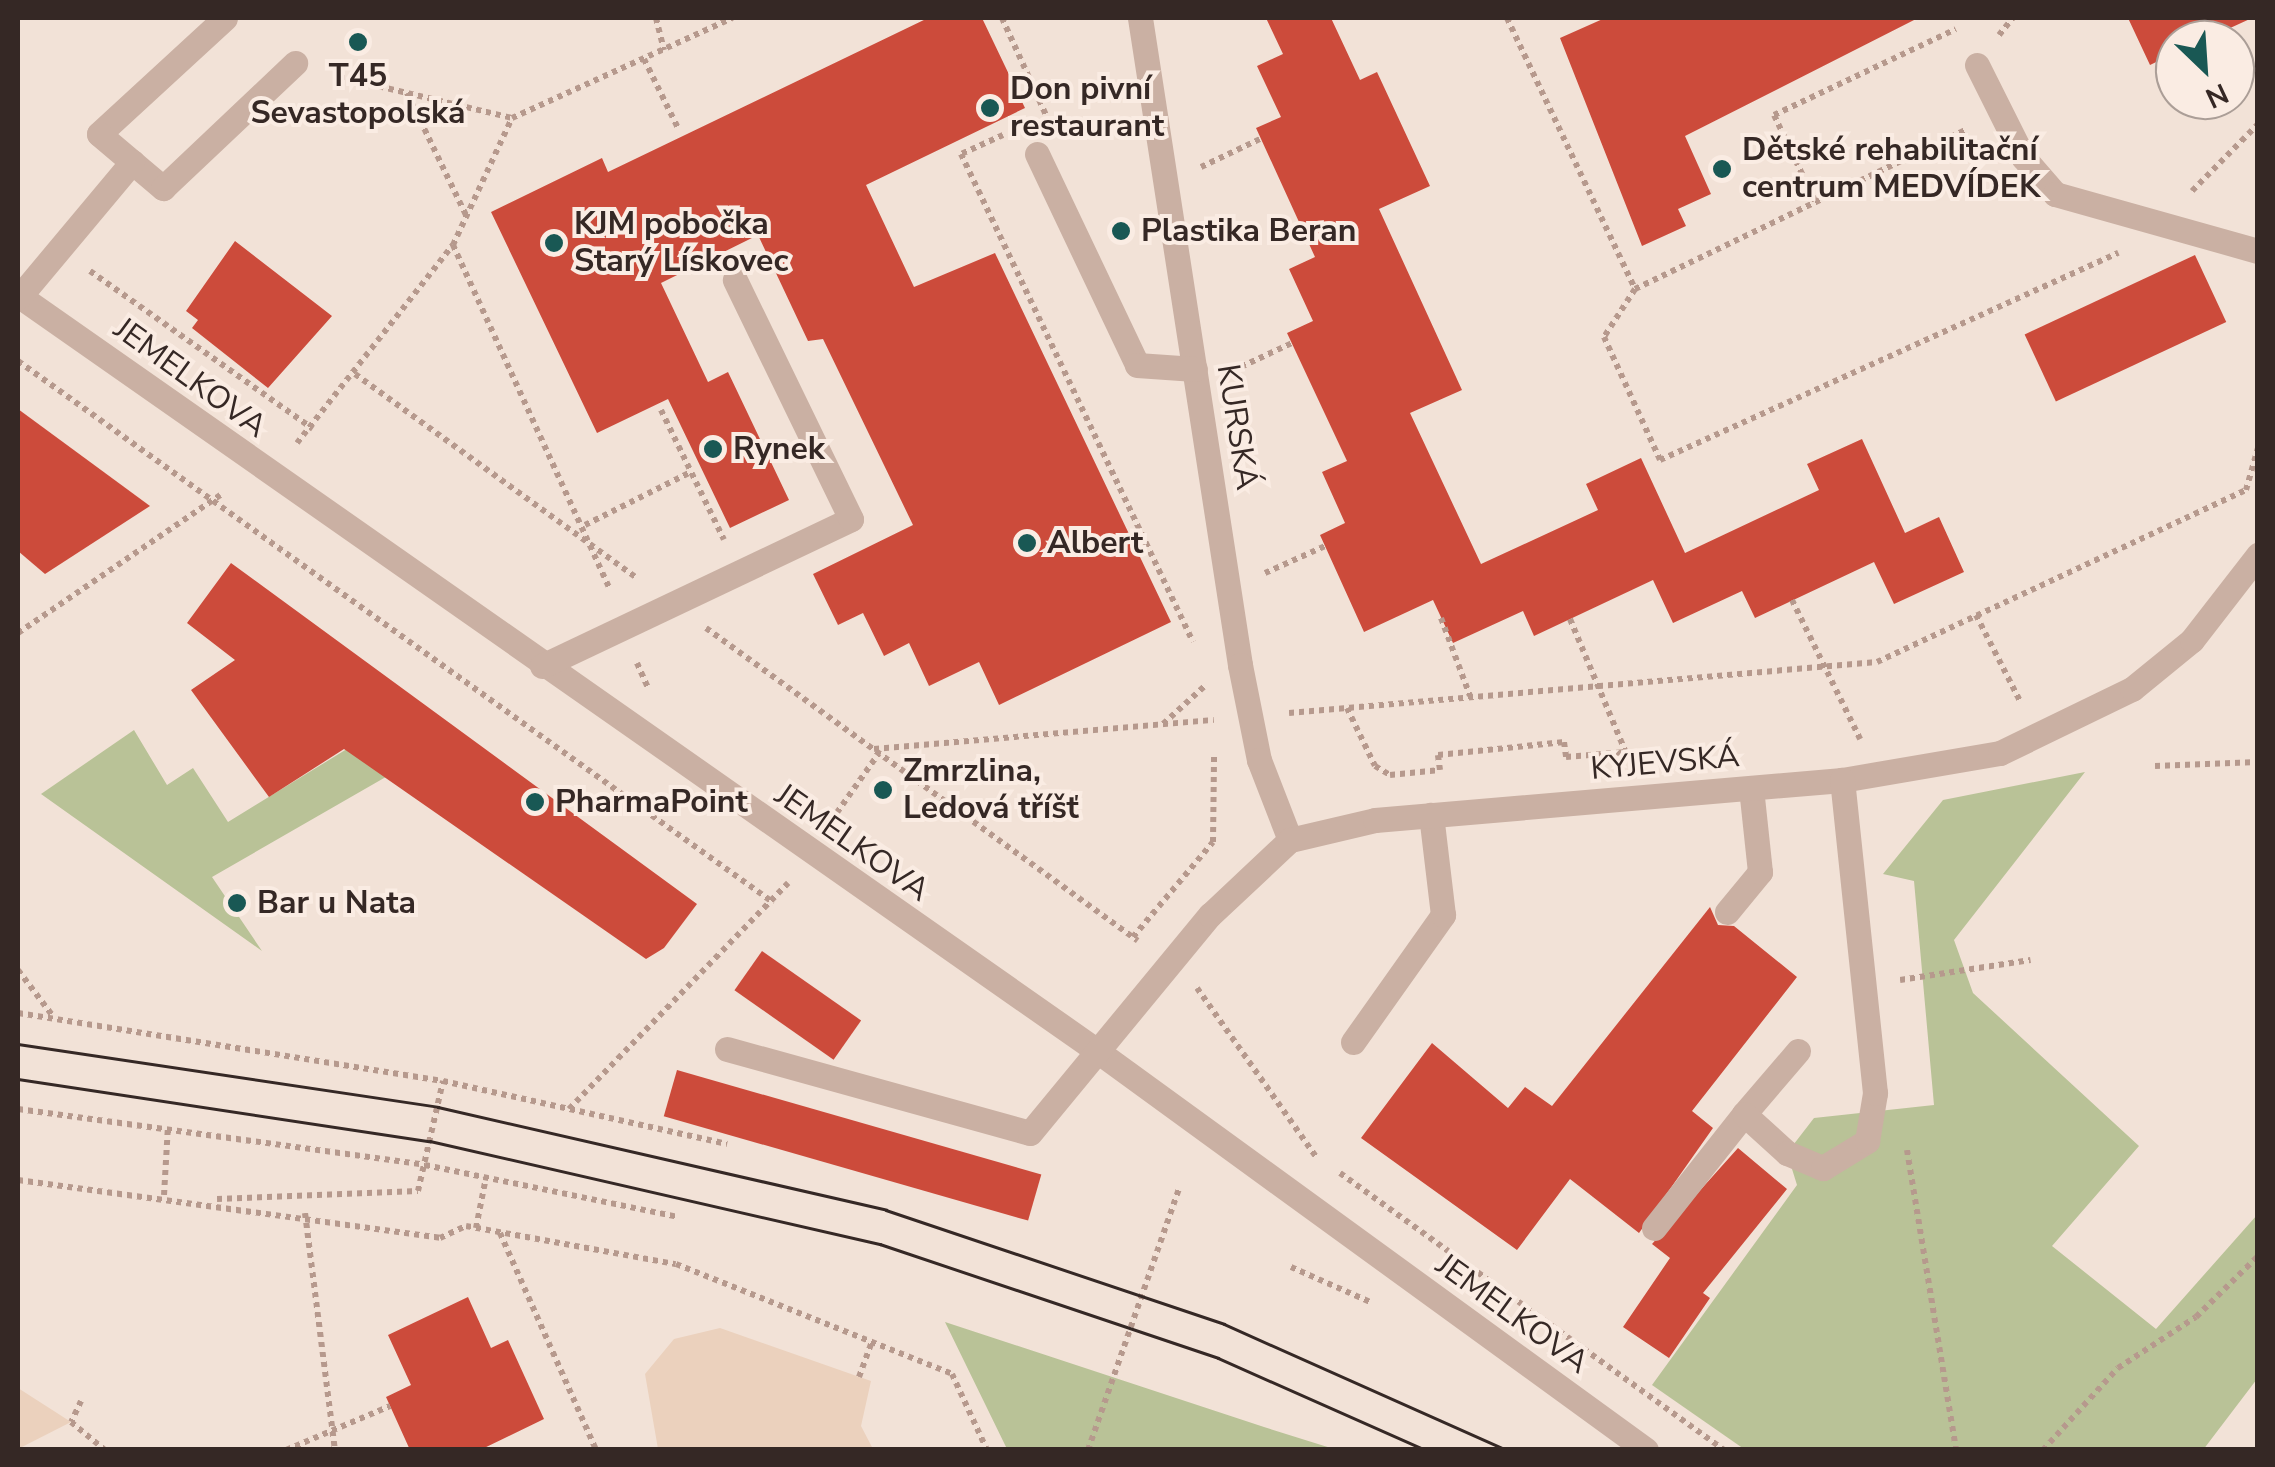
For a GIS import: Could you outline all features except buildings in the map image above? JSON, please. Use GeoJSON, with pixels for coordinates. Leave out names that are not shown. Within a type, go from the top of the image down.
{"type":"FeatureCollection","features":[{"type":"Feature","properties":{"kind":"street"},"geometry":{"type":"LineString","coordinates":[[225,18],[99,134],[163,188],[295,63]]}},
{"type":"Feature","properties":{"kind":"street","name":"KURSKÁ"},"geometry":{"type":"LineString","coordinates":[[1140,18],[1250,716],[1290,840]]}},
{"type":"Feature","properties":{"kind":"street"},"geometry":{"type":"LineString","coordinates":[[1976,65],[2000,114],[2056,194],[2258,252]]}},
{"type":"Feature","properties":{"kind":"street"},"geometry":{"type":"LineString","coordinates":[[1038,154],[1137,365],[1195,369]]}},
{"type":"Feature","properties":{"kind":"street"},"geometry":{"type":"LineString","coordinates":[[18,296],[132,162]]}},
{"type":"Feature","properties":{"kind":"street"},"geometry":{"type":"LineString","coordinates":[[542,666],[851,519],[735,280]]}},
{"type":"Feature","properties":{"kind":"street","name":"JEMELKOVA"},"geometry":{"type":"LineString","coordinates":[[18,296],[1100,1053],[1646,1450]]}},
{"type":"Feature","properties":{"kind":"street","name":"KYJEVSKÁ"},"geometry":{"type":"LineString","coordinates":[[727,1049],[1030,1134],[1051,1096],[1100,1053],[1244,876],[1290,840],[1430,815],[1878,776],[2040,739],[2132,690],[2192,640],[2258,554]]}},
{"type":"Feature","properties":{"kind":"street"},"geometry":{"type":"LineString","coordinates":[[1744,1114],[1787,1153],[1823,1168],[1867,1141],[1875,1093],[1842,780]]}},
{"type":"Feature","properties":{"kind":"street"},"geometry":{"type":"LineString","coordinates":[[1727,912],[1760,872],[1751,788]]}},
{"type":"Feature","properties":{"kind":"street"},"geometry":{"type":"LineString","coordinates":[[1353,1042],[1444,916],[1430,815]]}},
{"type":"Feature","properties":{"kind":"street"},"geometry":{"type":"LineString","coordinates":[[1654,1228],[1798,1051]]}},
{"type":"Feature","properties":{"kind":"path"},"geometry":{"type":"LineString","coordinates":[[656,18],[664,50]]}},
{"type":"Feature","properties":{"kind":"path"},"geometry":{"type":"LineString","coordinates":[[326,48],[340,78],[512,118],[732,18]]}},
{"type":"Feature","properties":{"kind":"path"},"geometry":{"type":"LineString","coordinates":[[1002,18],[1048,114],[1030,122]]}},
{"type":"Feature","properties":{"kind":"path"},"geometry":{"type":"LineString","coordinates":[[1508,18],[1635,289]]}},
{"type":"Feature","properties":{"kind":"path"},"geometry":{"type":"LineString","coordinates":[[1815,202],[1774,116],[1957,28]]}},
{"type":"Feature","properties":{"kind":"path"},"geometry":{"type":"LineString","coordinates":[[644,59],[680,130]]}},
{"type":"Feature","properties":{"kind":"path"},"geometry":{"type":"LineString","coordinates":[[407,94],[467,216]]}},
{"type":"Feature","properties":{"kind":"path"},"geometry":{"type":"LineString","coordinates":[[2000,114],[1635,289],[1604,337],[1660,460],[2144,241],[2258,124]]}},
{"type":"Feature","properties":{"kind":"path"},"geometry":{"type":"LineString","coordinates":[[290,449],[313,430],[453,245],[512,118]]}},
{"type":"Feature","properties":{"kind":"path"},"geometry":{"type":"LineString","coordinates":[[1013,130],[961,154],[1211,680],[1163,724]]}},
{"type":"Feature","properties":{"kind":"path"},"geometry":{"type":"LineString","coordinates":[[1200,168],[1260,139]]}},
{"type":"Feature","properties":{"kind":"path"},"geometry":{"type":"LineString","coordinates":[[453,245],[596,549],[615,603]]}},
{"type":"Feature","properties":{"kind":"path"},"geometry":{"type":"LineString","coordinates":[[77,262],[313,430]]}},
{"type":"Feature","properties":{"kind":"path"},"geometry":{"type":"LineString","coordinates":[[1231,371],[1292,343]]}},
{"type":"Feature","properties":{"kind":"path"},"geometry":{"type":"LineString","coordinates":[[18,361],[774,903]]}},
{"type":"Feature","properties":{"kind":"path"},"geometry":{"type":"LineString","coordinates":[[355,374],[649,587]]}},
{"type":"Feature","properties":{"kind":"path"},"geometry":{"type":"LineString","coordinates":[[662,410],[740,572]]}},
{"type":"Feature","properties":{"kind":"path"},"geometry":{"type":"LineString","coordinates":[[1278,714],[1876,662],[2246,490],[2258,448]]}},
{"type":"Feature","properties":{"kind":"path"},"geometry":{"type":"LineString","coordinates":[[585,525],[692,472]]}},
{"type":"Feature","properties":{"kind":"path"},"geometry":{"type":"LineString","coordinates":[[18,633],[220,495]]}},
{"type":"Feature","properties":{"kind":"path"},"geometry":{"type":"LineString","coordinates":[[1264,574],[1325,546]]}},
{"type":"Feature","properties":{"kind":"path"},"geometry":{"type":"LineString","coordinates":[[1792,600],[1878,776]]}},
{"type":"Feature","properties":{"kind":"path"},"geometry":{"type":"LineString","coordinates":[[1976,615],[2040,739]]}},
{"type":"Feature","properties":{"kind":"path"},"geometry":{"type":"LineString","coordinates":[[1441,618],[1470,696]]}},
{"type":"Feature","properties":{"kind":"path"},"geometry":{"type":"LineString","coordinates":[[1570,619],[1644,798]]}},
{"type":"Feature","properties":{"kind":"path"},"geometry":{"type":"LineString","coordinates":[[695,620],[1147,947]]}},
{"type":"Feature","properties":{"kind":"path"},"geometry":{"type":"LineString","coordinates":[[1347,708],[1375,766],[1390,775],[1440,770],[1438,756],[1564,742],[1566,758],[1626,752]]}},
{"type":"Feature","properties":{"kind":"path"},"geometry":{"type":"LineString","coordinates":[[877,751],[1225,718]]}},
{"type":"Feature","properties":{"kind":"path"},"geometry":{"type":"LineString","coordinates":[[1133,937],[1213,842],[1220,798],[1209,720]]}},
{"type":"Feature","properties":{"kind":"path"},"geometry":{"type":"LineString","coordinates":[[823,832],[877,751]]}},
{"type":"Feature","properties":{"kind":"path"},"geometry":{"type":"LineString","coordinates":[[2155,766],[2258,762]]}},
{"type":"Feature","properties":{"kind":"path"},"geometry":{"type":"LineString","coordinates":[[569,1109],[774,903],[794,874]]}},
{"type":"Feature","properties":{"kind":"path"},"geometry":{"type":"LineString","coordinates":[[1926,978],[2030,960]]}},
{"type":"Feature","properties":{"kind":"path"},"geometry":{"type":"LineString","coordinates":[[18,970],[53,1016]]}},
{"type":"Feature","properties":{"kind":"path"},"geometry":{"type":"LineString","coordinates":[[1194,984],[1315,1156],[1724,1450]]}},
{"type":"Feature","properties":{"kind":"path"},"geometry":{"type":"LineString","coordinates":[[18,1013],[444,1081],[727,1144]]}},
{"type":"Feature","properties":{"kind":"path"},"geometry":{"type":"LineString","coordinates":[[196,1200],[418,1191],[444,1081]]}},
{"type":"Feature","properties":{"kind":"path"},"geometry":{"type":"LineString","coordinates":[[1875,1093],[1902,1109],[1956,1450]]}},
{"type":"Feature","properties":{"kind":"path"},"geometry":{"type":"LineString","coordinates":[[18,1109],[168,1125],[426,1165],[678,1217]]}},
{"type":"Feature","properties":{"kind":"path"},"geometry":{"type":"LineString","coordinates":[[164,1195],[168,1125]]}},
{"type":"Feature","properties":{"kind":"path"},"geometry":{"type":"LineString","coordinates":[[476,1228],[486,1177]]}},
{"type":"Feature","properties":{"kind":"path"},"geometry":{"type":"LineString","coordinates":[[18,1180],[304,1213],[440,1238],[476,1228],[676,1264],[952,1374],[987,1450]]}},
{"type":"Feature","properties":{"kind":"path"},"geometry":{"type":"LineString","coordinates":[[1088,1450],[1179,1189]]}},
{"type":"Feature","properties":{"kind":"path"},"geometry":{"type":"LineString","coordinates":[[304,1213],[334,1450]]}},
{"type":"Feature","properties":{"kind":"path"},"geometry":{"type":"LineString","coordinates":[[500,1233],[596,1450]]}},
{"type":"Feature","properties":{"kind":"path"},"geometry":{"type":"LineString","coordinates":[[2042,1450],[2118,1368],[2196,1317],[2258,1256]]}},
{"type":"Feature","properties":{"kind":"path"},"geometry":{"type":"LineString","coordinates":[[859,1377],[872,1342]]}},
{"type":"Feature","properties":{"kind":"path"},"geometry":{"type":"LineString","coordinates":[[81,1401],[70,1422],[104,1450]]}},
{"type":"Feature","properties":{"kind":"path"},"geometry":{"type":"LineString","coordinates":[[286,1450],[390,1406]]}},
{"type":"Feature","properties":{"kind":"green space"},"geometry":{"type":"Polygon","coordinates":[[[134,730],[167,785],[193,768],[228,822],[355,744],[391,774],[212,877],[262,951],[41,794],[134,730]]]}},
{"type":"Feature","properties":{"kind":"green space"},"geometry":{"type":"Polygon","coordinates":[[[2085,772],[1954,940],[1973,993],[2139,1146],[2052,1246],[2156,1329],[2257,1215],[2257,1379],[2203,1450],[1744,1449],[1652,1385],[1797,1185],[1787,1153],[1814,1118],[1934,1105],[1914,881],[1883,874],[1943,800],[2085,772]]]}},
{"type":"Feature","properties":{"kind":"green space"},"geometry":{"type":"Polygon","coordinates":[[[945,1322],[1264,1427],[1334,1449],[1007,1449],[945,1322]]]}},
{"type":"Feature","properties":{"kind":"shaded area"},"geometry":{"type":"Polygon","coordinates":[[[720,1328],[871,1381],[861,1426],[873,1449],[658,1449],[645,1374],[674,1339],[720,1328]]]}},
{"type":"Feature","properties":{"kind":"shaded area"},"geometry":{"type":"Polygon","coordinates":[[[18,1388],[71,1422],[18,1449],[18,1388]]]}},
{"type":"Feature","properties":{"kind":"tram line"},"geometry":{"type":"LineString","coordinates":[[18,1044],[438,1107],[886,1210],[1224,1324],[1507,1450]]}},
{"type":"Feature","properties":{"kind":"tram line"},"geometry":{"type":"LineString","coordinates":[[18,1079],[430,1141],[880,1244],[1218,1358],[1426,1450]]}},
{"type":"Feature","properties":{"kind":"place","name":"T45 Sevastopolská"},"geometry":{"type":"Point","coordinates":[358,42]}},
{"type":"Feature","properties":{"kind":"place","name":"Don pivní restaurant"},"geometry":{"type":"Point","coordinates":[990,108]}},
{"type":"Feature","properties":{"kind":"place","name":"Dětské rehabilitační centrum MEDVÍDEK"},"geometry":{"type":"Point","coordinates":[1722,169]}},
{"type":"Feature","properties":{"kind":"place","name":"Plastika Beran"},"geometry":{"type":"Point","coordinates":[1121,231]}},
{"type":"Feature","properties":{"kind":"place","name":"KJM pobočka Starý Lískovec"},"geometry":{"type":"Point","coordinates":[554,243]}},
{"type":"Feature","properties":{"kind":"place","name":"Rynek"},"geometry":{"type":"Point","coordinates":[713,449]}},
{"type":"Feature","properties":{"kind":"place","name":"Albert"},"geometry":{"type":"Point","coordinates":[1027,543]}},
{"type":"Feature","properties":{"kind":"place","name":"Zmrzlina, Ledová tříšť"},"geometry":{"type":"Point","coordinates":[883,790]}},
{"type":"Feature","properties":{"kind":"place","name":"PharmaPoint"},"geometry":{"type":"Point","coordinates":[535,802]}},
{"type":"Feature","properties":{"kind":"place","name":"Bar u Nata"},"geometry":{"type":"Point","coordinates":[237,903]}}]}
